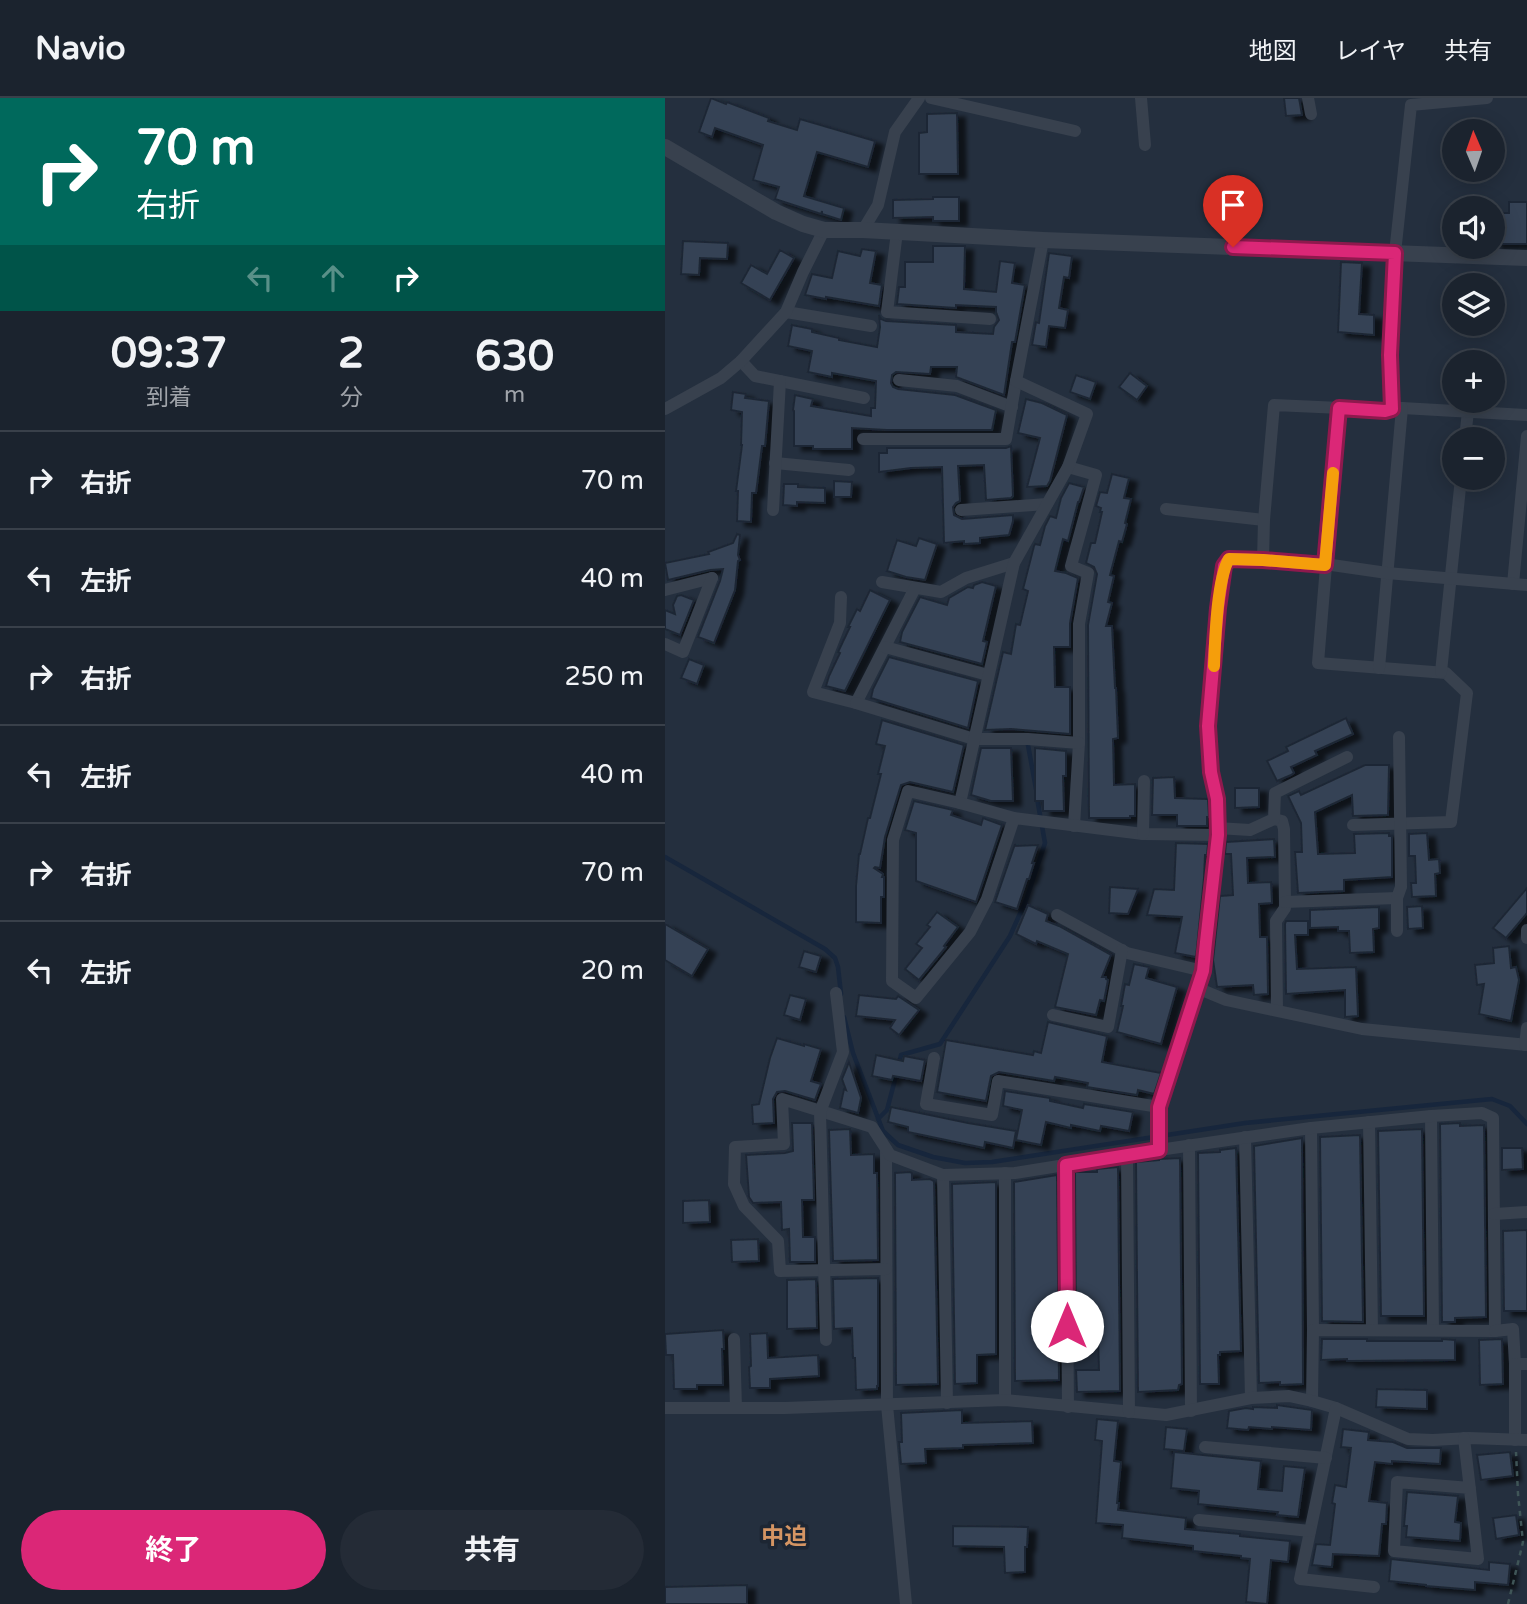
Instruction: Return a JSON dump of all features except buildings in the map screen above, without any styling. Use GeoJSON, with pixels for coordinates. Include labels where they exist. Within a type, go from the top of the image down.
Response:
{"type":"FeatureCollection","features":[{"type":"Feature","properties":{"kind":"street"},"geometry":{"type":"LineString","coordinates":[[863,230],[878,205],[895,132],[919,98]]}},
{"type":"Feature","properties":{"kind":"street"},"geometry":{"type":"LineString","coordinates":[[931,98],[1075,131]]}},
{"type":"Feature","properties":{"kind":"street"},"geometry":{"type":"LineString","coordinates":[[1141,98],[1145,145]]}},
{"type":"Feature","properties":{"kind":"street"},"geometry":{"type":"LineString","coordinates":[[1308,98],[1311,114]]}},
{"type":"Feature","properties":{"kind":"street"},"geometry":{"type":"LineString","coordinates":[[1379,667],[1397,408],[1390,355],[1407,102],[1487,98]]}},
{"type":"Feature","properties":{"kind":"street"},"geometry":{"type":"LineString","coordinates":[[665,147],[776,212],[824,230],[1527,258]]}},
{"type":"Feature","properties":{"kind":"street"},"geometry":{"type":"LineString","coordinates":[[665,409],[721,378],[786,312],[824,230]]}},
{"type":"Feature","properties":{"kind":"street"},"geometry":{"type":"LineString","coordinates":[[897,232],[887,312],[990,319]]}},
{"type":"Feature","properties":{"kind":"street"},"geometry":{"type":"LineString","coordinates":[[863,439],[1006,439],[1043,240]]}},
{"type":"Feature","properties":{"kind":"street"},"geometry":{"type":"LineString","coordinates":[[786,312],[870,326]]}},
{"type":"Feature","properties":{"kind":"street"},"geometry":{"type":"LineString","coordinates":[[741,360],[755,376],[864,398]]}},
{"type":"Feature","properties":{"kind":"street"},"geometry":{"type":"LineString","coordinates":[[899,380],[957,386],[1012,407]]}},
{"type":"Feature","properties":{"kind":"street"},"geometry":{"type":"LineString","coordinates":[[773,510],[780,381]]}},
{"type":"Feature","properties":{"kind":"street"},"geometry":{"type":"LineString","coordinates":[[960,803],[1014,563],[1068,467],[1087,414],[1016,381]]}},
{"type":"Feature","properties":{"kind":"street"},"geometry":{"type":"LineString","coordinates":[[1263,560],[1274,405],[1385,411],[1397,408],[1442,410]]}},
{"type":"Feature","properties":{"kind":"street"},"geometry":{"type":"LineString","coordinates":[[1339,408],[1318,663],[1441,672],[1467,693],[1451,822],[1353,825]]}},
{"type":"Feature","properties":{"kind":"street"},"geometry":{"type":"LineString","coordinates":[[1498,413],[1527,415]]}},
{"type":"Feature","properties":{"kind":"street"},"geometry":{"type":"LineString","coordinates":[[1513,584],[1527,436]]}},
{"type":"Feature","properties":{"kind":"street"},"geometry":{"type":"LineString","coordinates":[[775,463],[849,470]]}},
{"type":"Feature","properties":{"kind":"street"},"geometry":{"type":"LineString","coordinates":[[1068,467],[1096,475],[1071,566],[1088,572],[1079,624],[1079,743],[1074,826]]}},
{"type":"Feature","properties":{"kind":"street"},"geometry":{"type":"LineString","coordinates":[[1441,672],[1460,490]]}},
{"type":"Feature","properties":{"kind":"street"},"geometry":{"type":"LineString","coordinates":[[961,510],[1047,504]]}},
{"type":"Feature","properties":{"kind":"street"},"geometry":{"type":"LineString","coordinates":[[1166,509],[1264,520]]}},
{"type":"Feature","properties":{"kind":"street"},"geometry":{"type":"LineString","coordinates":[[1159,1141],[1159,1107],[1203,971],[1217,832],[1217,799],[1211,772],[1208,726],[1224,566],[1229,559],[1263,560],[1527,585]]}},
{"type":"Feature","properties":{"kind":"street"},"geometry":{"type":"LineString","coordinates":[[882,582],[941,592],[966,578],[1014,563]]}},
{"type":"Feature","properties":{"kind":"street"},"geometry":{"type":"LineString","coordinates":[[665,590],[712,578],[683,652],[665,644]]}},
{"type":"Feature","properties":{"kind":"street"},"geometry":{"type":"LineString","coordinates":[[856,704],[915,588]]}},
{"type":"Feature","properties":{"kind":"street"},"geometry":{"type":"LineString","coordinates":[[841,597],[840,623],[813,692],[974,738],[1079,743]]}},
{"type":"Feature","properties":{"kind":"street"},"geometry":{"type":"LineString","coordinates":[[885,647],[988,675]]}},
{"type":"Feature","properties":{"kind":"street"},"geometry":{"type":"LineString","coordinates":[[1397,931],[1397,898],[1401,887],[1399,737]]}},
{"type":"Feature","properties":{"kind":"street"},"geometry":{"type":"LineString","coordinates":[[1274,820],[1275,793],[1347,757]]}},
{"type":"Feature","properties":{"kind":"street"},"geometry":{"type":"LineString","coordinates":[[1143,834],[1144,781]]}},
{"type":"Feature","properties":{"kind":"street"},"geometry":{"type":"LineString","coordinates":[[1014,818],[987,899],[970,932],[916,998],[892,981],[893,840],[908,791],[1014,818],[1143,834],[1250,830],[1274,820],[1282,821],[1285,908],[1276,922],[1277,1010]]}},
{"type":"Feature","properties":{"kind":"street"},"geometry":{"type":"LineString","coordinates":[[1285,902],[1397,898]]}},
{"type":"Feature","properties":{"kind":"street"},"geometry":{"type":"LineString","coordinates":[[1057,915],[1127,953],[1203,971]]}},
{"type":"Feature","properties":{"kind":"street"},"geometry":{"type":"LineString","coordinates":[[1527,930],[1527,938]]}},
{"type":"Feature","properties":{"kind":"street"},"geometry":{"type":"LineString","coordinates":[[1053,1015],[1108,1027],[1122,950]]}},
{"type":"Feature","properties":{"kind":"street"},"geometry":{"type":"LineString","coordinates":[[1197,988],[1226,1000],[1362,1029],[1526,1045],[1527,1028]]}},
{"type":"Feature","properties":{"kind":"street"},"geometry":{"type":"LineString","coordinates":[[826,1340],[820,1112],[843,1052],[836,993]]}},
{"type":"Feature","properties":{"kind":"street"},"geometry":{"type":"LineString","coordinates":[[934,1058],[926,1104],[992,1115],[998,1081],[1159,1107]]}},
{"type":"Feature","properties":{"kind":"street"},"geometry":{"type":"LineString","coordinates":[[886,1269],[780,1271],[778,1241],[744,1206],[734,1184],[735,1147],[784,1144],[782,1099],[871,1128],[890,1155],[943,1175],[1005,1173],[1066,1165],[1127,1155],[1159,1141],[1189,1146],[1311,1128],[1482,1113],[1493,1118],[1495,1331]]}},
{"type":"Feature","properties":{"kind":"street"},"geometry":{"type":"LineString","coordinates":[[1431,1116],[1433,1330]]}},
{"type":"Feature","properties":{"kind":"street"},"geometry":{"type":"LineString","coordinates":[[1369,1122],[1372,1330]]}},
{"type":"Feature","properties":{"kind":"street"},"geometry":{"type":"LineString","coordinates":[[1311,1128],[1312,1401]]}},
{"type":"Feature","properties":{"kind":"street"},"geometry":{"type":"LineString","coordinates":[[1245,1137],[1251,1398]]}},
{"type":"Feature","properties":{"kind":"street"},"geometry":{"type":"LineString","coordinates":[[1189,1146],[1191,1410]]}},
{"type":"Feature","properties":{"kind":"street"},"geometry":{"type":"LineString","coordinates":[[886,1149],[887,1405],[905,1604]]}},
{"type":"Feature","properties":{"kind":"street"},"geometry":{"type":"LineString","coordinates":[[1127,1155],[1129,1412]]}},
{"type":"Feature","properties":{"kind":"street"},"geometry":{"type":"LineString","coordinates":[[1066,1165],[1067,1406]]}},
{"type":"Feature","properties":{"kind":"street"},"geometry":{"type":"LineString","coordinates":[[1005,1173],[1006,1400]]}},
{"type":"Feature","properties":{"kind":"street"},"geometry":{"type":"LineString","coordinates":[[943,1175],[947,1403]]}},
{"type":"Feature","properties":{"kind":"street"},"geometry":{"type":"LineString","coordinates":[[1494,1214],[1527,1212]]}},
{"type":"Feature","properties":{"kind":"street"},"geometry":{"type":"LineString","coordinates":[[665,1408],[887,1405],[1006,1400],[1166,1415],[1251,1398],[1289,1396],[1336,1408],[1408,1439],[1521,1440],[1521,1364],[1513,1329],[1313,1330]]}},
{"type":"Feature","properties":{"kind":"street"},"geometry":{"type":"LineString","coordinates":[[734,1339],[736,1408]]}},
{"type":"Feature","properties":{"kind":"street"},"geometry":{"type":"LineString","coordinates":[[1336,1408],[1300,1579],[1374,1587]]}},
{"type":"Feature","properties":{"kind":"street"},"geometry":{"type":"LineString","coordinates":[[1464,1438],[1470,1488],[1478,1559],[1394,1551],[1397,1482],[1470,1488]]}},
{"type":"Feature","properties":{"kind":"street"},"geometry":{"type":"LineString","coordinates":[[1205,1447],[1326,1458]]}},
{"type":"Feature","properties":{"kind":"street"},"geometry":{"type":"LineString","coordinates":[[1199,1520],[1310,1531]]}},
{"type":"Feature","properties":{"kind":"path"},"geometry":{"type":"LineString","coordinates":[[1508,1604],[1523,1542],[1518,1494],[1521,1440]]}},
{"type":"Feature","properties":{"kind":"waterway"},"geometry":{"type":"LineString","coordinates":[[1028,745],[1036,789]]}},
{"type":"Feature","properties":{"kind":"waterway"},"geometry":{"type":"LineString","coordinates":[[899,1064],[901,1055],[940,1044],[1010,936],[1026,900],[1045,843],[1037,798]]}},
{"type":"Feature","properties":{"kind":"waterway"},"geometry":{"type":"LineString","coordinates":[[665,857],[825,949],[835,958],[841,994]]}},
{"type":"Feature","properties":{"kind":"waterway"},"geometry":{"type":"LineString","coordinates":[[844,1017],[853,1053],[883,1131],[898,1145],[933,1157],[965,1163],[992,1162],[1245,1123],[1492,1099],[1510,1106],[1527,1124]]}},
{"type":"Feature","properties":{"kind":"waterway"},"geometry":{"type":"LineString","coordinates":[[878,1119],[887,1110],[897,1072]]}},
{"type":"Feature","properties":{"kind":"slow traffic"},"geometry":{"type":"LineString","coordinates":[[1214,666],[1224,566],[1229,559],[1325,565],[1333,473]]}},
{"type":"Feature","properties":{"kind":"district","name":"中迫"},"geometry":{"type":"Point","coordinates":[784,1537]}},
{"type":"Feature","properties":{"kind":"route"},"geometry":{"type":"LineString","coordinates":[[1067,1326],[1066,1165],[1159,1150],[1159,1107],[1203,971],[1218,835],[1217,799],[1211,772],[1208,726],[1224,566],[1229,559],[1325,565],[1339,408],[1385,411],[1392,409],[1390,355],[1395,253],[1233,247]]}}]}
